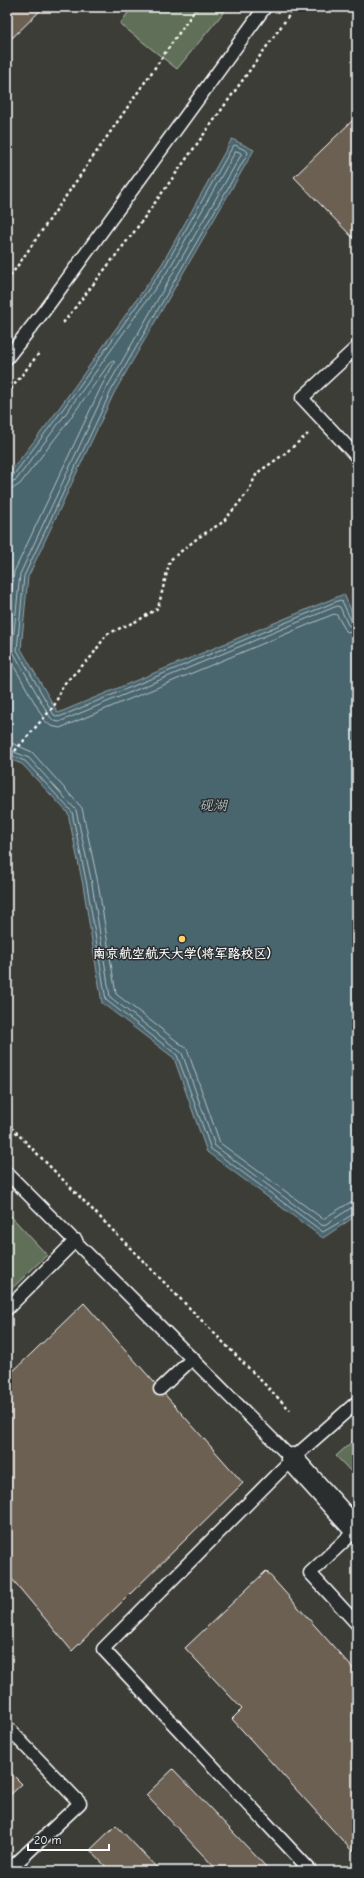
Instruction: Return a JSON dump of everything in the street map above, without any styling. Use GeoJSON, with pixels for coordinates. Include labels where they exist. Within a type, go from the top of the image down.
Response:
{"type":"FeatureCollection","features":[{"type":"Feature","properties":{"kind":"street"},"geometry":{"type":"LineString","coordinates":[[292,1458],[356,1530]]}},
{"type":"Feature","properties":{"kind":"lane"},"geometry":{"type":"LineString","coordinates":[[7,358],[53,298],[265,7]]}},
{"type":"Feature","properties":{"kind":"lane"},"geometry":{"type":"LineString","coordinates":[[357,347],[302,398],[357,457]]}},
{"type":"Feature","properties":{"kind":"lane"},"geometry":{"type":"LineString","coordinates":[[7,1173],[76,1240],[292,1458]]}},
{"type":"Feature","properties":{"kind":"lane"},"geometry":{"type":"LineString","coordinates":[[7,1309],[76,1240]]}},
{"type":"Feature","properties":{"kind":"lane"},"geometry":{"type":"LineString","coordinates":[[160,1389],[193,1358]]}},
{"type":"Feature","properties":{"kind":"lane"},"geometry":{"type":"LineString","coordinates":[[311,1871],[104,1649],[292,1458],[357,1402]]}},
{"type":"Feature","properties":{"kind":"lane"},"geometry":{"type":"LineString","coordinates":[[356,1530],[310,1573],[357,1624]]}},
{"type":"Feature","properties":{"kind":"lane"},"geometry":{"type":"LineString","coordinates":[[7,1727],[80,1803],[8,1871]]}},
{"type":"Feature","properties":{"kind":"path"},"geometry":{"type":"LineString","coordinates":[[7,280],[197,7]]}},
{"type":"Feature","properties":{"kind":"path"},"geometry":{"type":"LineString","coordinates":[[61,326],[134,232],[295,7]]}},
{"type":"Feature","properties":{"kind":"path"},"geometry":{"type":"LineString","coordinates":[[7,394],[41,351]]}},
{"type":"Feature","properties":{"kind":"path"},"geometry":{"type":"LineString","coordinates":[[7,760],[54,706],[64,684],[91,657],[107,634],[139,620],[158,608],[170,560],[199,537],[223,522],[248,492],[257,473],[283,455],[323,420]]}},
{"type":"Feature","properties":{"kind":"path"},"geometry":{"type":"LineString","coordinates":[[7,1123],[290,1410]]}},
{"type":"Feature","properties":{"kind":"shaded area","name":"南京航空航天大学(将军路校区)"},"geometry":{"type":"Polygon","coordinates":[[[7,7],[357,7],[357,1871],[7,1871],[7,7]]]}},
{"type":"Feature","properties":{"kind":"green space"},"geometry":{"type":"Polygon","coordinates":[[[132,7],[228,7],[177,69],[120,24],[132,7]]]}},
{"type":"Feature","properties":{"kind":"green space"},"geometry":{"type":"Polygon","coordinates":[[[7,1212],[47,1255],[7,1293],[7,1212]]]}},
{"type":"Feature","properties":{"kind":"green space"},"geometry":{"type":"Polygon","coordinates":[[[357,1437],[357,1478],[336,1456],[357,1437]]]}},
{"type":"Feature","properties":{"kind":"water","name":"砚湖"},"geometry":{"type":"Polygon","coordinates":[[[232,139],[254,150],[114,393],[28,577],[21,649],[58,713],[344,594],[357,624],[357,1215],[323,1238],[207,1152],[174,1058],[102,1003],[83,885],[68,813],[22,764],[7,758],[7,476],[52,418],[162,264],[232,139]]]}},
{"type":"Feature","properties":{"kind":"building"},"geometry":{"type":"Polygon","coordinates":[[[7,7],[44,7],[7,43],[7,7]]]}},
{"type":"Feature","properties":{"kind":"building"},"geometry":{"type":"Polygon","coordinates":[[[357,116],[357,242],[294,177],[357,116]]]}},
{"type":"Feature","properties":{"kind":"building"},"geometry":{"type":"Polygon","coordinates":[[[84,1303],[243,1483],[72,1651],[7,1573],[7,1377],[84,1303]]]}},
{"type":"Feature","properties":{"kind":"building"},"geometry":{"type":"Polygon","coordinates":[[[266,1571],[357,1673],[357,1847],[352,1851],[232,1719],[242,1709],[185,1648],[266,1571]]]}},
{"type":"Feature","properties":{"kind":"building"},"geometry":{"type":"Polygon","coordinates":[[[7,1769],[22,1784],[7,1798],[7,1769]]]}},
{"type":"Feature","properties":{"kind":"building"},"geometry":{"type":"Polygon","coordinates":[[[173,1769],[270,1871],[218,1871],[146,1795],[173,1769]]]}},
{"type":"Feature","properties":{"kind":"building"},"geometry":{"type":"Polygon","coordinates":[[[116,1825],[160,1871],[110,1871],[90,1850],[116,1825]]]}},
{"type":"Feature","properties":{"kind":"place","name":"南京航空航天大学(将军路校区)"},"geometry":{"type":"Point","coordinates":[182,939]}}]}
